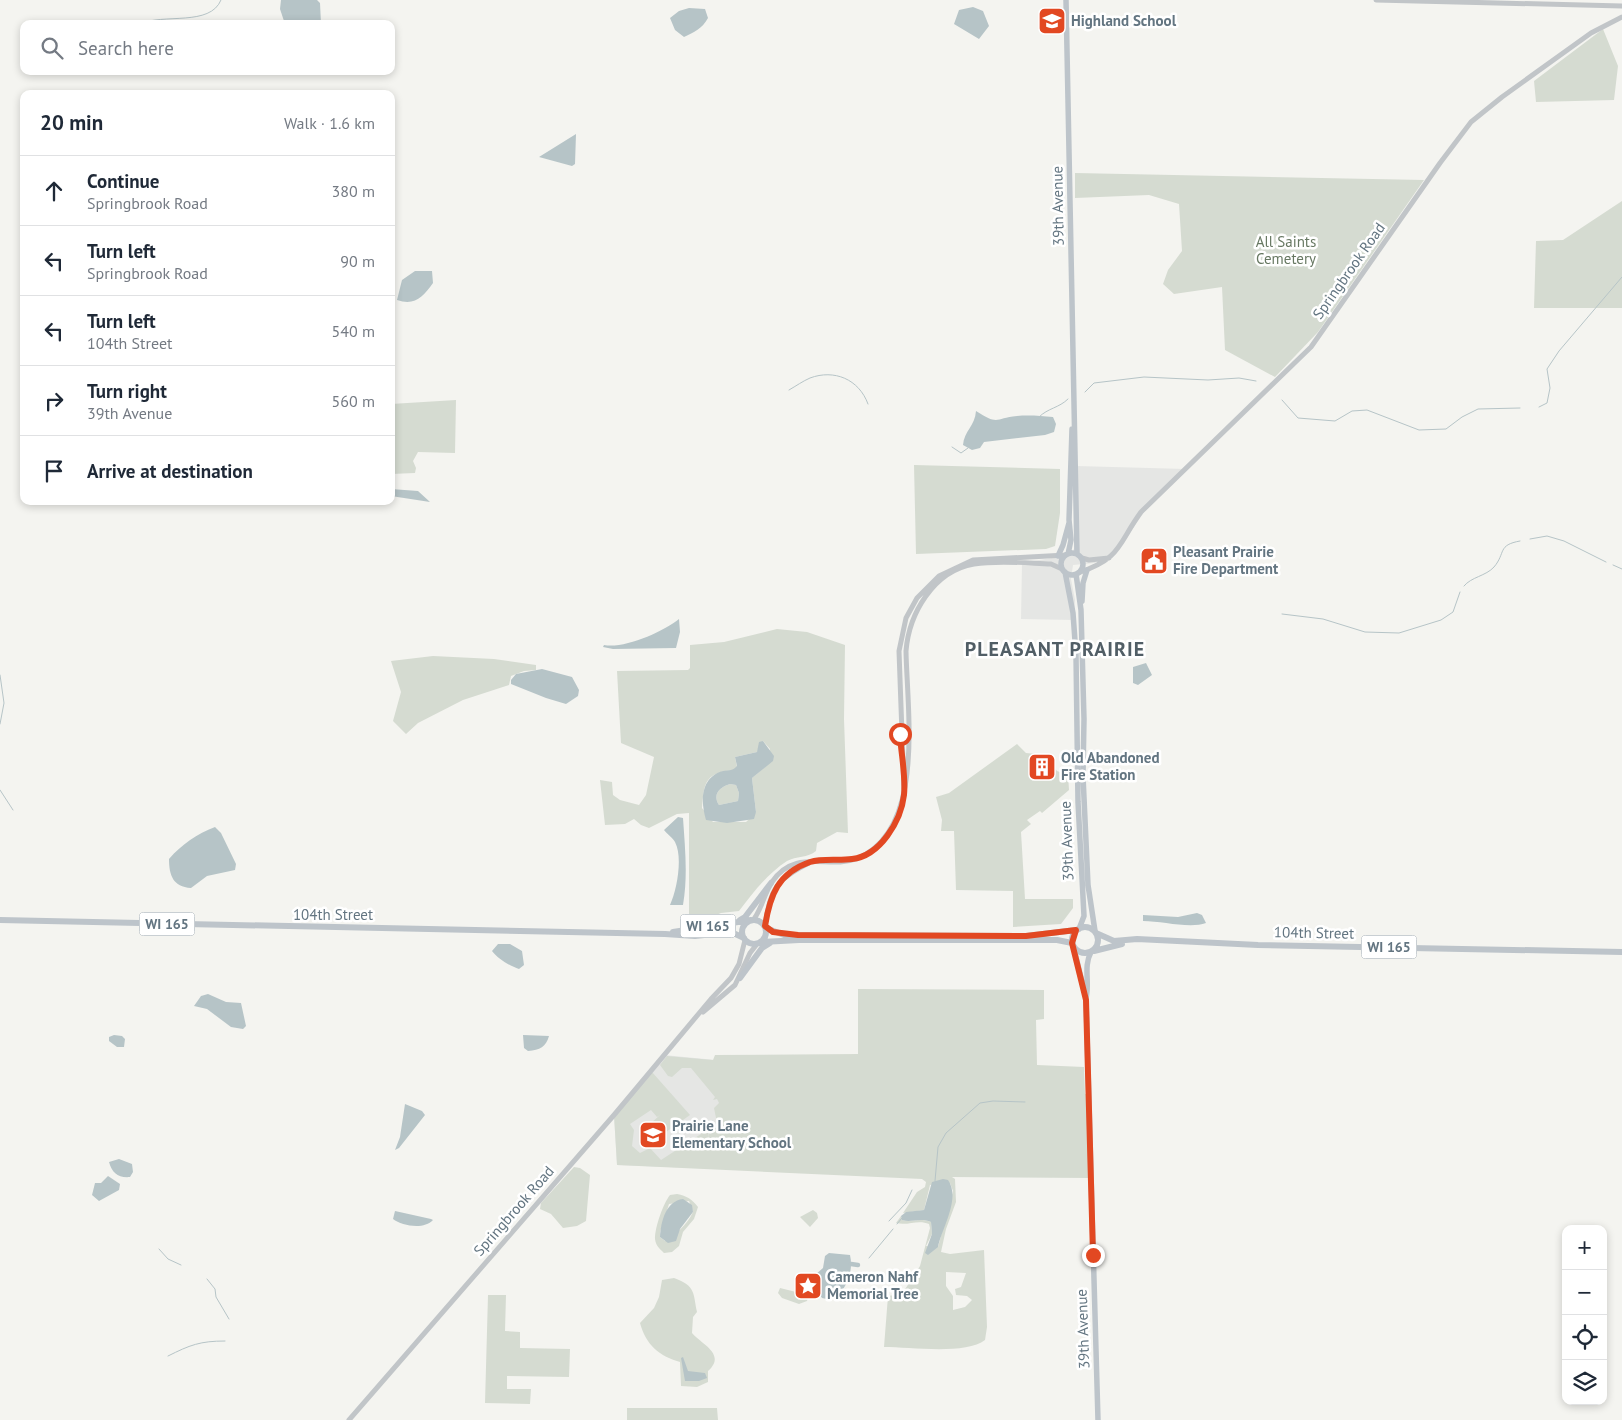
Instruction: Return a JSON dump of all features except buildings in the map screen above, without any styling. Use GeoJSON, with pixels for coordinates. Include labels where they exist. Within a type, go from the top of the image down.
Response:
{"type":"FeatureCollection","features":[{"type":"Feature","properties":{"kind":"main road","name":"39th Avenue"},"geometry":{"type":"LineString","coordinates":[[1066,0],[1080,556]]}},
{"type":"Feature","properties":{"kind":"main road","name":"39th Avenue"},"geometry":{"type":"LineString","coordinates":[[1067,554],[1072,540],[1069,520],[1070,446],[1075,412]]}},
{"type":"Feature","properties":{"kind":"main road"},"geometry":{"type":"LineString","coordinates":[[1058,556],[1063,545],[1069,520]]}},
{"type":"Feature","properties":{"kind":"main road"},"geometry":{"type":"LineString","coordinates":[[1067,554],[1080,556],[1083,568],[1077,574],[1064,570],[1062,561],[1067,554]]}},
{"type":"Feature","properties":{"kind":"main road","name":"39th Avenue"},"geometry":{"type":"LineString","coordinates":[[1064,570],[1073,613],[1076,655],[1084,876],[1095,932]]}},
{"type":"Feature","properties":{"kind":"main road"},"geometry":{"type":"LineString","coordinates":[[1081,610],[1083,583],[1087,570]]}},
{"type":"Feature","properties":{"kind":"main road","name":"39th Avenue"},"geometry":{"type":"LineString","coordinates":[[1077,574],[1081,610],[1084,876],[1084,916],[1078,930]]}},
{"type":"Feature","properties":{"kind":"main road"},"geometry":{"type":"LineString","coordinates":[[738,921],[745,917],[771,883]]}},
{"type":"Feature","properties":{"kind":"main road","name":"104th Street"},"geometry":{"type":"LineString","coordinates":[[0,920],[695,936],[731,932],[744,939]]}},
{"type":"Feature","properties":{"kind":"main road"},"geometry":{"type":"LineString","coordinates":[[744,939],[742,929],[752,920]]}},
{"type":"Feature","properties":{"kind":"main road","name":"WI 165"},"geometry":{"type":"LineString","coordinates":[[752,920],[760,921],[766,927],[784,935],[1026,936],[1078,930],[1087,927],[1095,932]]}},
{"type":"Feature","properties":{"kind":"main road","name":"104th Street"},"geometry":{"type":"LineString","coordinates":[[665,934],[752,920]]}},
{"type":"Feature","properties":{"kind":"main road"},"geometry":{"type":"LineString","coordinates":[[759,943],[766,936],[766,927]]}},
{"type":"Feature","properties":{"kind":"main road"},"geometry":{"type":"LineString","coordinates":[[1073,944],[1078,930]]}},
{"type":"Feature","properties":{"kind":"main road"},"geometry":{"type":"LineString","coordinates":[[1092,951],[1098,940],[1095,932]]}},
{"type":"Feature","properties":{"kind":"main road","name":"104th Street"},"geometry":{"type":"LineString","coordinates":[[1095,932],[1114,941],[1137,939],[1155,941],[1622,952]]}},
{"type":"Feature","properties":{"kind":"main road","name":"WI 165"},"geometry":{"type":"LineString","coordinates":[[744,939],[750,943],[1057,940],[1073,944],[1079,952],[1092,951]]}},
{"type":"Feature","properties":{"kind":"main road","name":"104th Street"},"geometry":{"type":"LineString","coordinates":[[1092,951],[1119,944],[1155,941]]}},
{"type":"Feature","properties":{"kind":"main road"},"geometry":{"type":"LineString","coordinates":[[740,978],[762,948],[772,942]]}},
{"type":"Feature","properties":{"kind":"main road","name":"39th Avenue"},"geometry":{"type":"LineString","coordinates":[[1073,944],[1086,998],[1098,1420]]}},
{"type":"Feature","properties":{"kind":"main road","name":"39th Avenue"},"geometry":{"type":"LineString","coordinates":[[1086,998],[1089,988],[1086,965],[1092,951]]}},
{"type":"Feature","properties":{"kind":"street"},"geometry":{"type":"LineString","coordinates":[[1376,0],[1622,6]]}},
{"type":"Feature","properties":{"kind":"street","name":"Springbrook Road"},"geometry":{"type":"LineString","coordinates":[[1077,574],[1107,561],[1123,543],[1142,512],[1311,347],[1440,163],[1471,122],[1502,97],[1592,33],[1622,17]]}},
{"type":"Feature","properties":{"kind":"street"},"geometry":{"type":"LineString","coordinates":[[904,795],[899,651],[903,625],[913,603],[939,576],[973,560],[1067,554]]}},
{"type":"Feature","properties":{"kind":"street"},"geometry":{"type":"LineString","coordinates":[[1080,556],[1089,560],[1109,558]]}},
{"type":"Feature","properties":{"kind":"street"},"geometry":{"type":"LineString","coordinates":[[752,920],[760,912],[771,883],[792,866],[800,862],[854,859],[876,849],[889,833],[900,812],[908,767],[907,640],[911,623],[923,600],[938,584],[955,571],[975,564],[1051,564],[1064,570]]}},
{"type":"Feature","properties":{"kind":"street"},"geometry":{"type":"LineString","coordinates":[[766,927],[773,890],[784,878],[811,861]]}},
{"type":"Feature","properties":{"kind":"street","name":"Springbrook Road"},"geometry":{"type":"LineString","coordinates":[[349,1420],[736,971],[744,950],[744,939]]}},
{"type":"Feature","properties":{"kind":"street","name":"Springbrook Road"},"geometry":{"type":"LineString","coordinates":[[696,1017],[727,993],[740,978],[750,953],[759,943]]}},
{"type":"Feature","properties":{"kind":"shaded area"},"geometry":{"type":"Polygon","coordinates":[[[281,0],[317,0],[320,3],[321,20],[284,20],[280,9],[281,0]]]}},
{"type":"Feature","properties":{"kind":"shaded area"},"geometry":{"type":"Polygon","coordinates":[[[973,7],[983,11],[989,26],[979,39],[954,24],[959,10],[973,7]]]}},
{"type":"Feature","properties":{"kind":"shaded area"},"geometry":{"type":"Polygon","coordinates":[[[689,8],[705,9],[708,18],[700,28],[684,37],[675,30],[670,18],[679,11],[689,8]]]}},
{"type":"Feature","properties":{"kind":"shaded area"},"geometry":{"type":"Polygon","coordinates":[[[576,134],[575,164],[572,166],[539,157],[576,134]]]}},
{"type":"Feature","properties":{"kind":"shaded area"},"geometry":{"type":"Polygon","coordinates":[[[415,271],[432,271],[433,283],[422,296],[414,301],[403,302],[397,300],[402,280],[415,271]]]}},
{"type":"Feature","properties":{"kind":"shaded area"},"geometry":{"type":"Polygon","coordinates":[[[976,411],[993,420],[1022,416],[1053,417],[1056,424],[1054,432],[1045,435],[984,442],[980,448],[972,450],[963,445],[965,436],[974,421],[976,411]]]}},
{"type":"Feature","properties":{"kind":"shaded area"},"geometry":{"type":"Polygon","coordinates":[[[1076,466],[1186,469],[1151,502],[1118,550],[1095,563],[1073,565],[1071,579],[1075,600],[1074,620],[1021,619],[1022,563],[1069,555],[1074,549],[1077,529],[1076,466]]]}},
{"type":"Feature","properties":{"kind":"shaded area"},"geometry":{"type":"Polygon","coordinates":[[[395,489],[418,491],[430,502],[395,497],[395,489]]]}},
{"type":"Feature","properties":{"kind":"shaded area"},"geometry":{"type":"Polygon","coordinates":[[[679,619],[680,632],[676,648],[613,649],[603,647],[604,645],[612,646],[643,638],[679,619]]]}},
{"type":"Feature","properties":{"kind":"shaded area"},"geometry":{"type":"Polygon","coordinates":[[[1146,663],[1152,675],[1138,685],[1133,683],[1133,667],[1146,663]]]}},
{"type":"Feature","properties":{"kind":"shaded area"},"geometry":{"type":"Polygon","coordinates":[[[542,669],[572,677],[579,690],[578,696],[566,704],[511,684],[511,680],[516,674],[542,669]]]}},
{"type":"Feature","properties":{"kind":"shaded area"},"geometry":{"type":"Polygon","coordinates":[[[763,741],[774,756],[773,761],[752,778],[756,812],[754,819],[727,823],[706,820],[703,797],[706,784],[710,778],[723,771],[735,768],[737,766],[735,757],[757,752],[759,742],[763,741]],[[726,785],[720,789],[716,798],[719,805],[738,801],[739,793],[736,785],[726,785]]]}},
{"type":"Feature","properties":{"kind":"shaded area"},"geometry":{"type":"Polygon","coordinates":[[[678,817],[683,818],[686,862],[685,894],[683,905],[670,905],[677,882],[679,856],[675,842],[664,830],[678,817]]]}},
{"type":"Feature","properties":{"kind":"shaded area"},"geometry":{"type":"Polygon","coordinates":[[[215,827],[221,833],[236,864],[235,870],[207,876],[191,888],[176,883],[171,875],[169,859],[190,840],[215,827]]]}},
{"type":"Feature","properties":{"kind":"shaded area"},"geometry":{"type":"Polygon","coordinates":[[[1197,913],[1202,915],[1206,923],[1184,925],[1143,921],[1143,915],[1178,917],[1197,913]]]}},
{"type":"Feature","properties":{"kind":"shaded area"},"geometry":{"type":"Polygon","coordinates":[[[498,944],[510,944],[522,951],[524,965],[519,969],[497,957],[492,951],[498,944]]]}},
{"type":"Feature","properties":{"kind":"shaded area"},"geometry":{"type":"Polygon","coordinates":[[[208,994],[226,1002],[241,1003],[246,1026],[243,1029],[231,1027],[207,1009],[194,1006],[201,996],[208,994]]]}},
{"type":"Feature","properties":{"kind":"shaded area"},"geometry":{"type":"Polygon","coordinates":[[[114,1035],[122,1036],[125,1039],[124,1047],[117,1047],[109,1041],[109,1037],[114,1035]]]}},
{"type":"Feature","properties":{"kind":"shaded area"},"geometry":{"type":"Polygon","coordinates":[[[523,1035],[549,1036],[542,1047],[528,1051],[524,1048],[523,1035]]]}},
{"type":"Feature","properties":{"kind":"shaded area"},"geometry":{"type":"Polygon","coordinates":[[[664,1055],[746,1063],[751,1149],[748,1170],[617,1165],[614,1115],[664,1055]]]}},
{"type":"Feature","properties":{"kind":"shaded area"},"geometry":{"type":"Polygon","coordinates":[[[405,1104],[422,1111],[425,1115],[399,1148],[395,1150],[400,1137],[405,1104]]]}},
{"type":"Feature","properties":{"kind":"shaded area"},"geometry":{"type":"Polygon","coordinates":[[[119,1159],[132,1164],[133,1172],[130,1177],[119,1176],[112,1169],[109,1162],[119,1159]]]}},
{"type":"Feature","properties":{"kind":"shaded area"},"geometry":{"type":"Polygon","coordinates":[[[108,1176],[120,1184],[119,1190],[99,1201],[92,1195],[95,1183],[101,1183],[108,1176]]]}},
{"type":"Feature","properties":{"kind":"shaded area"},"geometry":{"type":"Polygon","coordinates":[[[943,1179],[948,1180],[951,1187],[952,1204],[938,1247],[928,1255],[925,1253],[932,1234],[931,1222],[923,1220],[906,1221],[902,1220],[901,1216],[906,1212],[924,1210],[932,1182],[943,1179]]]}},
{"type":"Feature","properties":{"kind":"shaded area"},"geometry":{"type":"Polygon","coordinates":[[[683,1199],[692,1205],[693,1212],[680,1229],[676,1241],[668,1243],[660,1237],[663,1218],[672,1204],[683,1199]]]}},
{"type":"Feature","properties":{"kind":"shaded area"},"geometry":{"type":"Polygon","coordinates":[[[395,1211],[433,1220],[419,1226],[407,1225],[393,1219],[395,1211]]]}},
{"type":"Feature","properties":{"kind":"shaded area"},"geometry":{"type":"Polygon","coordinates":[[[829,1253],[850,1255],[851,1261],[850,1275],[845,1287],[831,1300],[822,1298],[812,1284],[815,1275],[823,1268],[825,1256],[829,1253]]]}},
{"type":"Feature","properties":{"kind":"shaded area"},"geometry":{"type":"Polygon","coordinates":[[[683,1357],[688,1371],[705,1373],[707,1378],[699,1381],[685,1381],[681,1358],[683,1357]]]}},
{"type":"Feature","properties":{"kind":"green space"},"geometry":{"type":"Polygon","coordinates":[[[1603,29],[1618,66],[1614,100],[1536,102],[1534,81],[1603,29]]]}},
{"type":"Feature","properties":{"kind":"green space","name":"All Saints Cemetery"},"geometry":{"type":"Polygon","coordinates":[[[1075,173],[1424,180],[1318,332],[1275,377],[1225,350],[1222,287],[1174,294],[1163,284],[1168,270],[1182,251],[1179,204],[1149,195],[1075,198],[1075,173]]]}},
{"type":"Feature","properties":{"kind":"green space"},"geometry":{"type":"Polygon","coordinates":[[[1622,201],[1622,308],[1534,308],[1536,241],[1563,240],[1622,201]]]}},
{"type":"Feature","properties":{"kind":"green space"},"geometry":{"type":"Polygon","coordinates":[[[456,400],[455,453],[418,452],[413,461],[416,468],[415,473],[395,474],[395,404],[456,400]]]}},
{"type":"Feature","properties":{"kind":"green space"},"geometry":{"type":"Polygon","coordinates":[[[914,465],[1060,469],[1060,513],[1055,546],[1046,549],[916,554],[914,465]]]}},
{"type":"Feature","properties":{"kind":"green space"},"geometry":{"type":"Polygon","coordinates":[[[777,629],[807,632],[845,645],[844,719],[848,833],[837,832],[817,843],[816,851],[813,853],[791,859],[780,866],[761,884],[739,911],[721,913],[689,926],[689,813],[677,814],[649,828],[641,825],[634,819],[625,824],[605,825],[600,780],[612,782],[613,795],[620,800],[639,805],[646,795],[654,757],[621,743],[617,671],[688,670],[690,668],[690,645],[724,642],[777,629]],[[763,741],[757,752],[735,757],[737,767],[735,769],[718,773],[709,779],[704,789],[702,808],[713,822],[746,822],[756,812],[752,778],[765,767],[770,749],[763,741]]]}},
{"type":"Feature","properties":{"kind":"green space"},"geometry":{"type":"Polygon","coordinates":[[[433,656],[494,659],[536,665],[536,670],[524,671],[511,676],[509,685],[463,700],[418,723],[406,734],[393,721],[401,692],[391,661],[433,656]]]}},
{"type":"Feature","properties":{"kind":"green space"},"geometry":{"type":"Polygon","coordinates":[[[1017,744],[1026,753],[1045,755],[1057,771],[1068,775],[1069,790],[1042,813],[1040,811],[1027,820],[1031,824],[1021,832],[1025,899],[1073,899],[1073,908],[1061,924],[1013,927],[1013,891],[956,890],[954,831],[941,831],[942,820],[936,797],[949,793],[1017,744]]]}},
{"type":"Feature","properties":{"kind":"green space"},"geometry":{"type":"Polygon","coordinates":[[[730,784],[736,785],[739,793],[738,801],[719,805],[716,798],[718,792],[730,784]]]}},
{"type":"Feature","properties":{"kind":"green space"},"geometry":{"type":"Polygon","coordinates":[[[858,989],[1044,990],[1044,1019],[1036,1020],[1037,1065],[1084,1067],[1085,1094],[1088,1094],[1090,1178],[952,1177],[955,1179],[956,1202],[946,1229],[941,1252],[950,1254],[984,1250],[987,1327],[985,1340],[976,1345],[952,1349],[884,1347],[888,1296],[902,1294],[920,1266],[930,1228],[929,1224],[925,1223],[896,1223],[901,1216],[902,1220],[906,1221],[923,1220],[931,1222],[932,1234],[926,1246],[938,1247],[953,1191],[950,1183],[930,1185],[924,1210],[903,1213],[917,1192],[925,1187],[926,1182],[922,1179],[617,1165],[614,1115],[652,1072],[690,1115],[659,1137],[650,1124],[660,1115],[657,1117],[651,1110],[630,1124],[634,1130],[632,1146],[640,1153],[650,1148],[661,1160],[701,1134],[702,1129],[707,1129],[709,1139],[708,1129],[713,1128],[717,1123],[714,1108],[719,1103],[717,1099],[713,1100],[715,1097],[691,1068],[682,1068],[672,1077],[668,1076],[660,1065],[667,1056],[713,1060],[715,1055],[858,1054],[858,989]],[[946,1272],[946,1286],[953,1296],[953,1310],[965,1307],[972,1300],[967,1296],[956,1295],[955,1289],[961,1287],[966,1273],[946,1272]]]}},
{"type":"Feature","properties":{"kind":"green space"},"geometry":{"type":"Polygon","coordinates":[[[574,1167],[580,1168],[590,1175],[586,1221],[577,1226],[563,1228],[551,1214],[540,1209],[541,1203],[574,1167]]]}},
{"type":"Feature","properties":{"kind":"green space"},"geometry":{"type":"Polygon","coordinates":[[[677,1194],[686,1197],[698,1207],[694,1219],[683,1232],[679,1246],[672,1252],[664,1253],[656,1243],[655,1234],[662,1210],[670,1195],[677,1194]],[[689,1201],[669,1204],[660,1237],[665,1241],[673,1235],[691,1217],[693,1212],[689,1201]]]}},
{"type":"Feature","properties":{"kind":"green space"},"geometry":{"type":"Polygon","coordinates":[[[813,1210],[817,1213],[818,1218],[810,1227],[800,1217],[813,1210]]]}},
{"type":"Feature","properties":{"kind":"green space"},"geometry":{"type":"Polygon","coordinates":[[[674,1278],[690,1287],[694,1295],[697,1312],[693,1317],[692,1333],[714,1354],[713,1365],[708,1371],[708,1382],[697,1387],[681,1386],[680,1362],[672,1360],[654,1348],[646,1338],[640,1323],[654,1308],[659,1297],[662,1280],[674,1278]]]}},
{"type":"Feature","properties":{"kind":"green space"},"geometry":{"type":"Polygon","coordinates":[[[780,1288],[800,1293],[805,1291],[809,1294],[807,1301],[799,1304],[782,1298],[778,1293],[780,1288]]]}},
{"type":"Feature","properties":{"kind":"green space"},"geometry":{"type":"Polygon","coordinates":[[[488,1295],[506,1295],[505,1331],[520,1332],[520,1348],[570,1349],[569,1377],[507,1376],[507,1389],[531,1389],[530,1404],[485,1403],[488,1295]]]}},
{"type":"Feature","properties":{"kind":"green space"},"geometry":{"type":"Polygon","coordinates":[[[627,1408],[717,1408],[718,1420],[627,1420],[627,1408]]]}},
{"type":"Feature","properties":{"kind":"waterway"},"geometry":{"type":"LineString","coordinates":[[155,20],[197,17],[207,14],[221,0]]}},
{"type":"Feature","properties":{"kind":"waterway"},"geometry":{"type":"LineString","coordinates":[[1539,407],[1547,403],[1550,388],[1547,369],[1559,351],[1622,277]]}},
{"type":"Feature","properties":{"kind":"waterway"},"geometry":{"type":"LineString","coordinates":[[789,390],[810,378],[828,375],[837,376],[845,378],[859,388],[868,404]]}},
{"type":"Feature","properties":{"kind":"waterway"},"geometry":{"type":"LineString","coordinates":[[1085,392],[1094,383],[1144,377],[1208,380],[1239,378],[1256,381]]}},
{"type":"Feature","properties":{"kind":"waterway"},"geometry":{"type":"LineString","coordinates":[[1039,417],[1068,399]]}},
{"type":"Feature","properties":{"kind":"waterway"},"geometry":{"type":"LineString","coordinates":[[1282,400],[1298,418],[1335,421],[1352,411],[1367,410],[1419,430],[1446,429],[1462,417],[1478,409],[1520,408]]}},
{"type":"Feature","properties":{"kind":"waterway"},"geometry":{"type":"LineString","coordinates":[[952,447],[961,453],[968,448]]}},
{"type":"Feature","properties":{"kind":"waterway"},"geometry":{"type":"LineString","coordinates":[[1530,539],[1547,536],[1564,541],[1606,562]]}},
{"type":"Feature","properties":{"kind":"waterway"},"geometry":{"type":"LineString","coordinates":[[1464,586],[1494,567],[1505,547],[1520,541]]}},
{"type":"Feature","properties":{"kind":"waterway"},"geometry":{"type":"LineString","coordinates":[[1613,565],[1622,569]]}},
{"type":"Feature","properties":{"kind":"waterway"},"geometry":{"type":"LineString","coordinates":[[1282,614],[1323,619],[1365,632],[1399,633],[1441,620],[1453,612],[1460,592]]}},
{"type":"Feature","properties":{"kind":"waterway"},"geometry":{"type":"LineString","coordinates":[[0,675],[4,703],[0,724]]}},
{"type":"Feature","properties":{"kind":"waterway"},"geometry":{"type":"LineString","coordinates":[[0,790],[13,810]]}},
{"type":"Feature","properties":{"kind":"waterway"},"geometry":{"type":"LineString","coordinates":[[935,1181],[938,1147],[946,1133],[980,1103],[993,1101],[1025,1102]]}},
{"type":"Feature","properties":{"kind":"waterway"},"geometry":{"type":"LineString","coordinates":[[889,1221],[906,1203],[912,1190]]}},
{"type":"Feature","properties":{"kind":"waterway"},"geometry":{"type":"LineString","coordinates":[[897,1224],[902,1218]]}},
{"type":"Feature","properties":{"kind":"waterway"},"geometry":{"type":"LineString","coordinates":[[869,1258],[893,1229]]}},
{"type":"Feature","properties":{"kind":"waterway"},"geometry":{"type":"LineString","coordinates":[[159,1249],[168,1259],[181,1265]]}},
{"type":"Feature","properties":{"kind":"waterway"},"geometry":{"type":"LineString","coordinates":[[851,1264],[858,1265]]}},
{"type":"Feature","properties":{"kind":"waterway"},"geometry":{"type":"LineString","coordinates":[[207,1279],[215,1289],[216,1297],[229,1319]]}},
{"type":"Feature","properties":{"kind":"waterway"},"geometry":{"type":"LineString","coordinates":[[168,1356],[195,1344],[225,1341]]}},
{"type":"Feature","properties":{"kind":"place","name":"Highland School"},"geometry":{"type":"Point","coordinates":[1052,21]}},
{"type":"Feature","properties":{"kind":"place","name":"Pleasant Prairie Fire Department"},"geometry":{"type":"Point","coordinates":[1154,561]}},
{"type":"Feature","properties":{"kind":"place","name":"Old Abandoned Fire Station"},"geometry":{"type":"Point","coordinates":[1042,767]}},
{"type":"Feature","properties":{"kind":"place","name":"Prairie Lane Elementary School"},"geometry":{"type":"Point","coordinates":[653,1135]}},
{"type":"Feature","properties":{"kind":"place","name":"Cameron Nahf Memorial Tree"},"geometry":{"type":"Point","coordinates":[808,1286]}},
{"type":"Feature","properties":{"kind":"district","name":"PLEASANT PRAIRIE"},"geometry":{"type":"Point","coordinates":[1055,649]}},
{"type":"Feature","properties":{"kind":"route"},"geometry":{"type":"LineString","coordinates":[[900,734],[904,795],[900,812],[889,833],[876,849],[854,859],[811,861],[784,878],[773,890],[765,926],[773,932],[784,935],[1026,936],[1076,930],[1072,943],[1086,998],[1089,1167],[1093,1255]]}}]}
